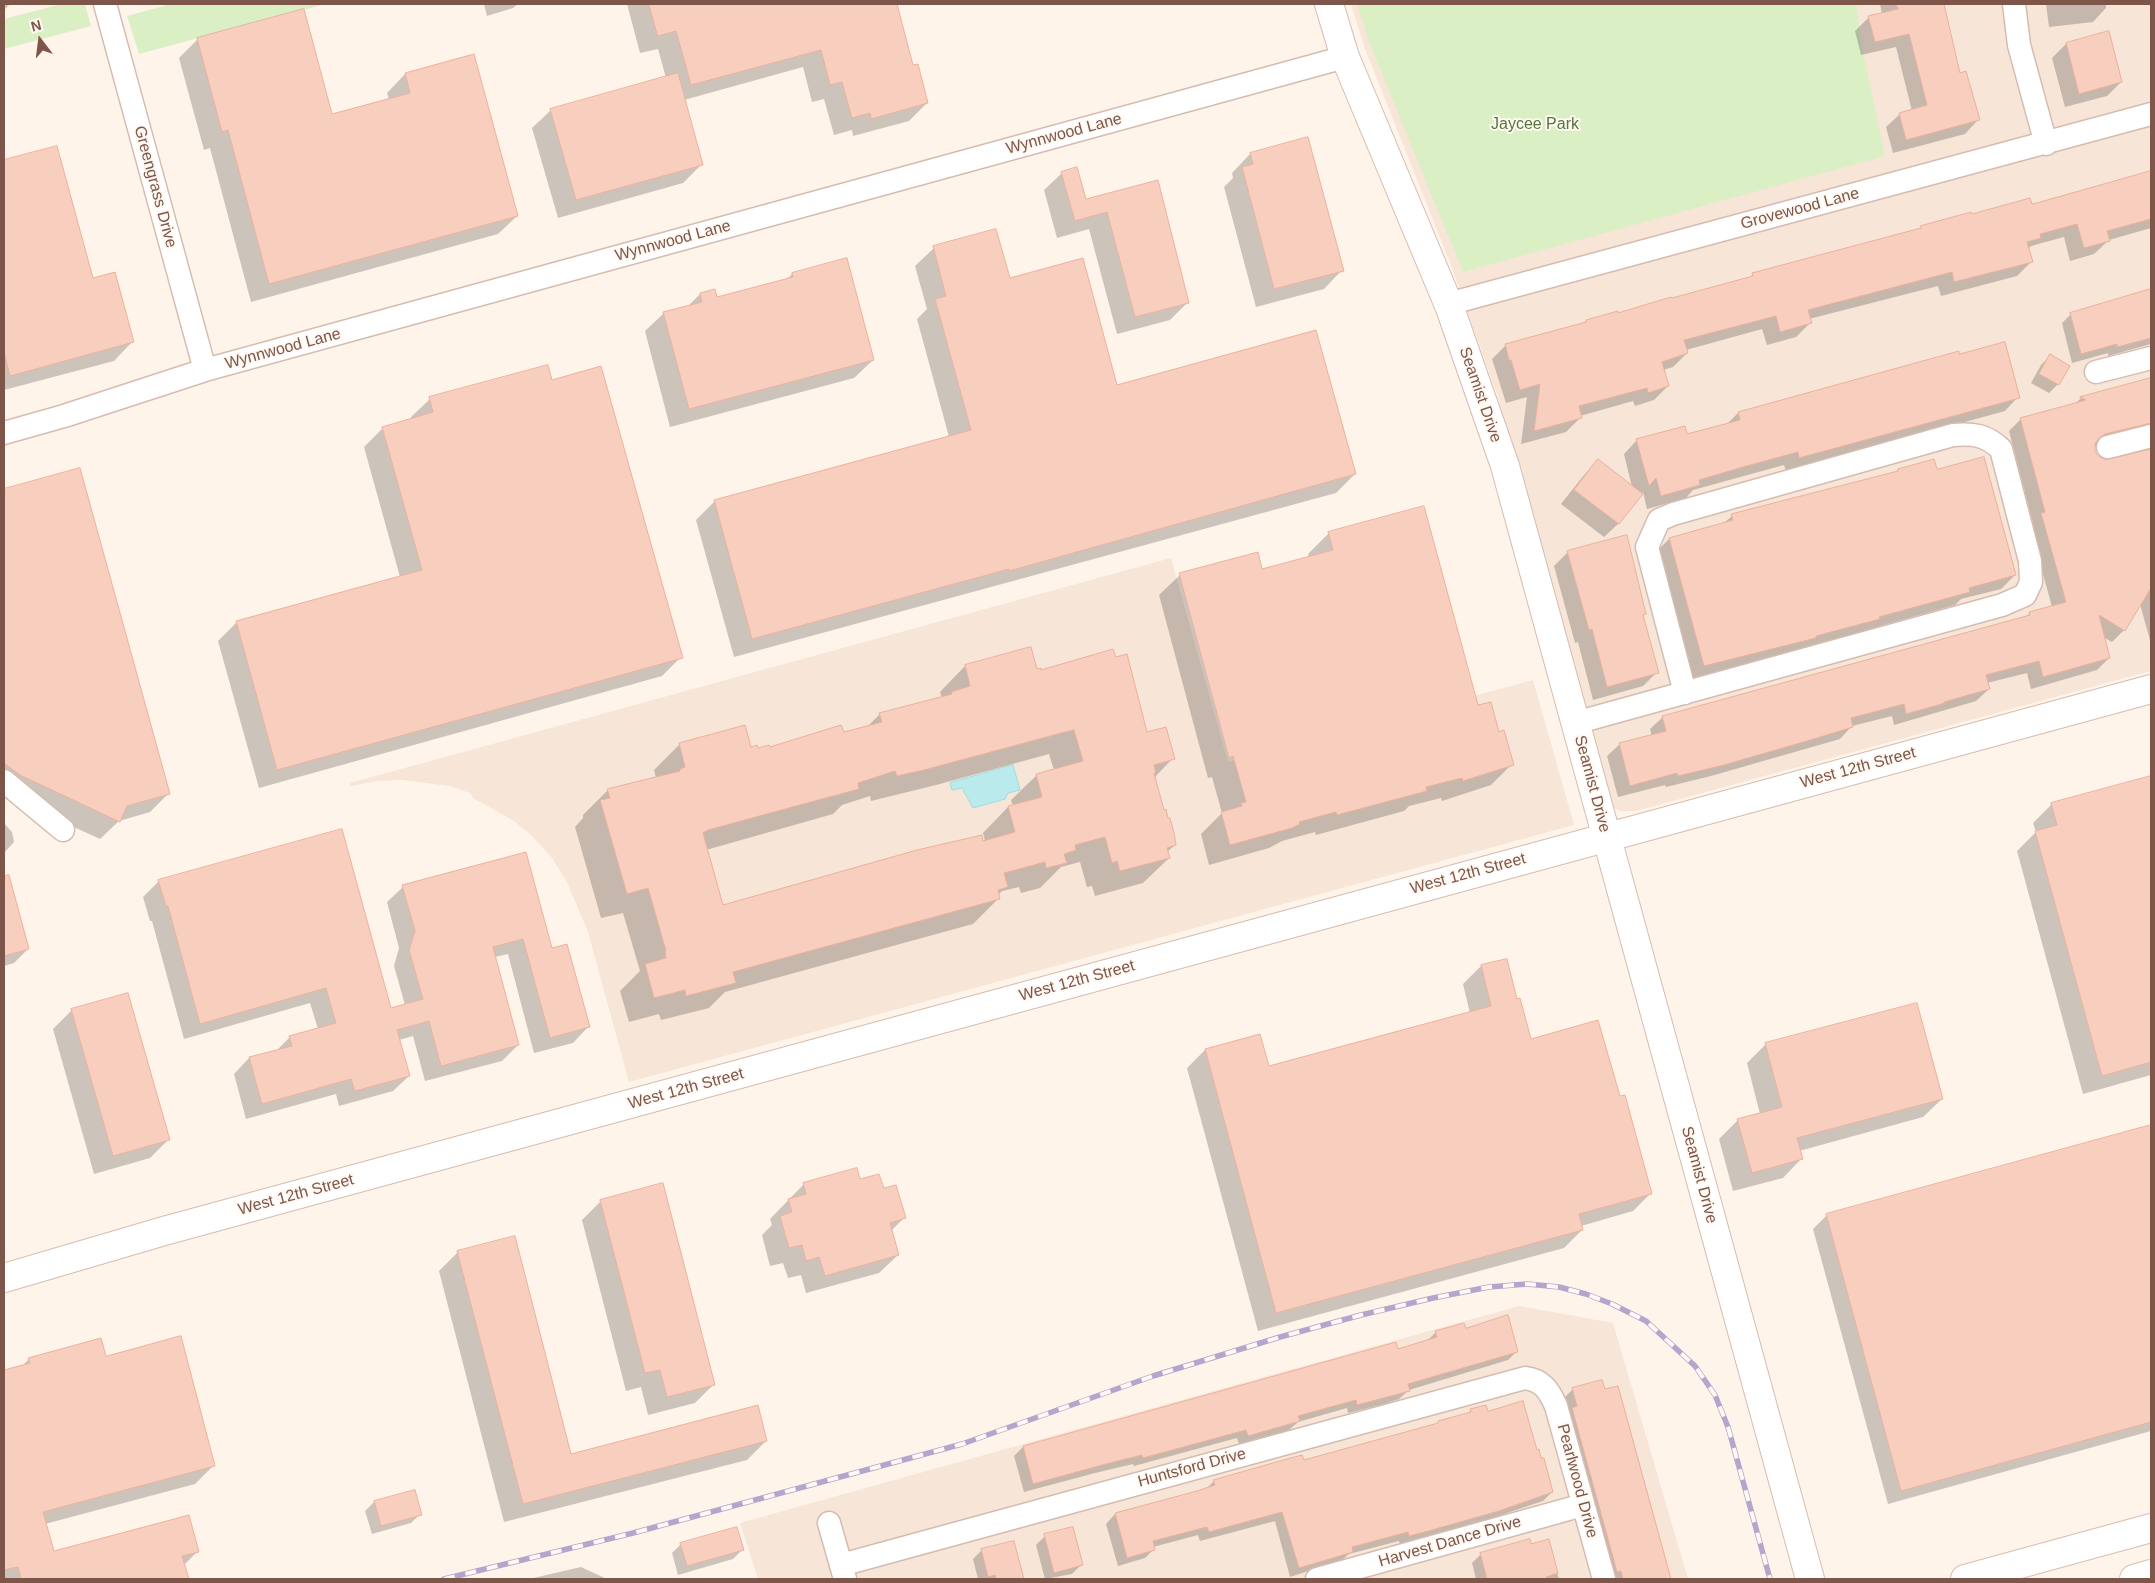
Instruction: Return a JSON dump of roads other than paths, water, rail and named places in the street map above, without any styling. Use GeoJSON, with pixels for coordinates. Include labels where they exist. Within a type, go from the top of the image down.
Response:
{"type":"FeatureCollection","features":[{"type":"Feature","properties":{"kind":"street","name":"Greengrass Drive"},"geometry":{"type":"LineString","coordinates":[[106,4],[205,370]]}},
{"type":"Feature","properties":{"kind":"street","name":"Seamist Drive"},"geometry":{"type":"LineString","coordinates":[[1329,4],[1345,57],[1448,304],[1505,466],[1810,1579]]}},
{"type":"Feature","properties":{"kind":"street"},"geometry":{"type":"LineString","coordinates":[[2014,4],[2019,45],[2046,144]]}},
{"type":"Feature","properties":{"kind":"street","name":"Wynnwood Lane"},"geometry":{"type":"LineString","coordinates":[[4,433],[64,416],[205,370],[1345,57]]}},
{"type":"Feature","properties":{"kind":"street","name":"Grovewood Lane"},"geometry":{"type":"LineString","coordinates":[[1448,304],[2046,144],[2151,114]]}},
{"type":"Feature","properties":{"kind":"street"},"geometry":{"type":"LineString","coordinates":[[2096,372],[2151,358]]}},
{"type":"Feature","properties":{"kind":"street"},"geometry":{"type":"LineString","coordinates":[[1575,723],[1685,693],[2002,605],[2024,595],[2031,582],[2030,561],[2001,448],[1990,439],[1971,433],[1953,435],[1673,514],[1659,520],[1647,547],[1685,693]]}},
{"type":"Feature","properties":{"kind":"street"},"geometry":{"type":"LineString","coordinates":[[2108,447],[2151,436]]}},
{"type":"Feature","properties":{"kind":"street","name":"West 12th Street"},"geometry":{"type":"LineString","coordinates":[[4,1278],[164,1231],[2151,688]]}},
{"type":"Feature","properties":{"kind":"street"},"geometry":{"type":"LineString","coordinates":[[4,781],[63,830]]}},
{"type":"Feature","properties":{"kind":"street","name":"Huntsford Drive"},"geometry":{"type":"LineString","coordinates":[[843,1572],[1514,1380],[1535,1379],[1544,1385]]}},
{"type":"Feature","properties":{"kind":"street","name":"Pearlwood Drive"},"geometry":{"type":"LineString","coordinates":[[1544,1385],[1551,1394],[1556,1406],[1604,1579]]}},
{"type":"Feature","properties":{"kind":"street","name":"Harvest Dance Drive"},"geometry":{"type":"LineString","coordinates":[[1317,1579],[1583,1505]]}},
{"type":"Feature","properties":{"kind":"street"},"geometry":{"type":"LineString","coordinates":[[829,1523],[843,1572]]}},
{"type":"Feature","properties":{"kind":"street"},"geometry":{"type":"LineString","coordinates":[[1965,1579],[2151,1528]]}},
{"type":"Feature","properties":{"kind":"street"},"geometry":{"type":"LineString","coordinates":[[2134,1579],[2151,1574]]}},
{"type":"Feature","properties":{"kind":"water"},"geometry":{"type":"Polygon","coordinates":[[[1013,765],[1020,790],[1008,793],[1005,799],[973,808],[962,788],[952,790],[950,783],[1013,765]]]}},
{"type":"Feature","properties":{"kind":"railway"},"geometry":{"type":"LineString","coordinates":[[444,1579],[633,1533],[962,1444],[1153,1376],[1280,1337],[1433,1298],[1489,1287],[1527,1284],[1559,1287],[1586,1294],[1612,1304],[1646,1321],[1695,1366],[1715,1395],[1728,1427],[1770,1579]]}},
{"type":"Feature","properties":{"kind":"park label","name":"Jaycee Park"},"geometry":{"type":"Point","coordinates":[1535,125]}}]}
